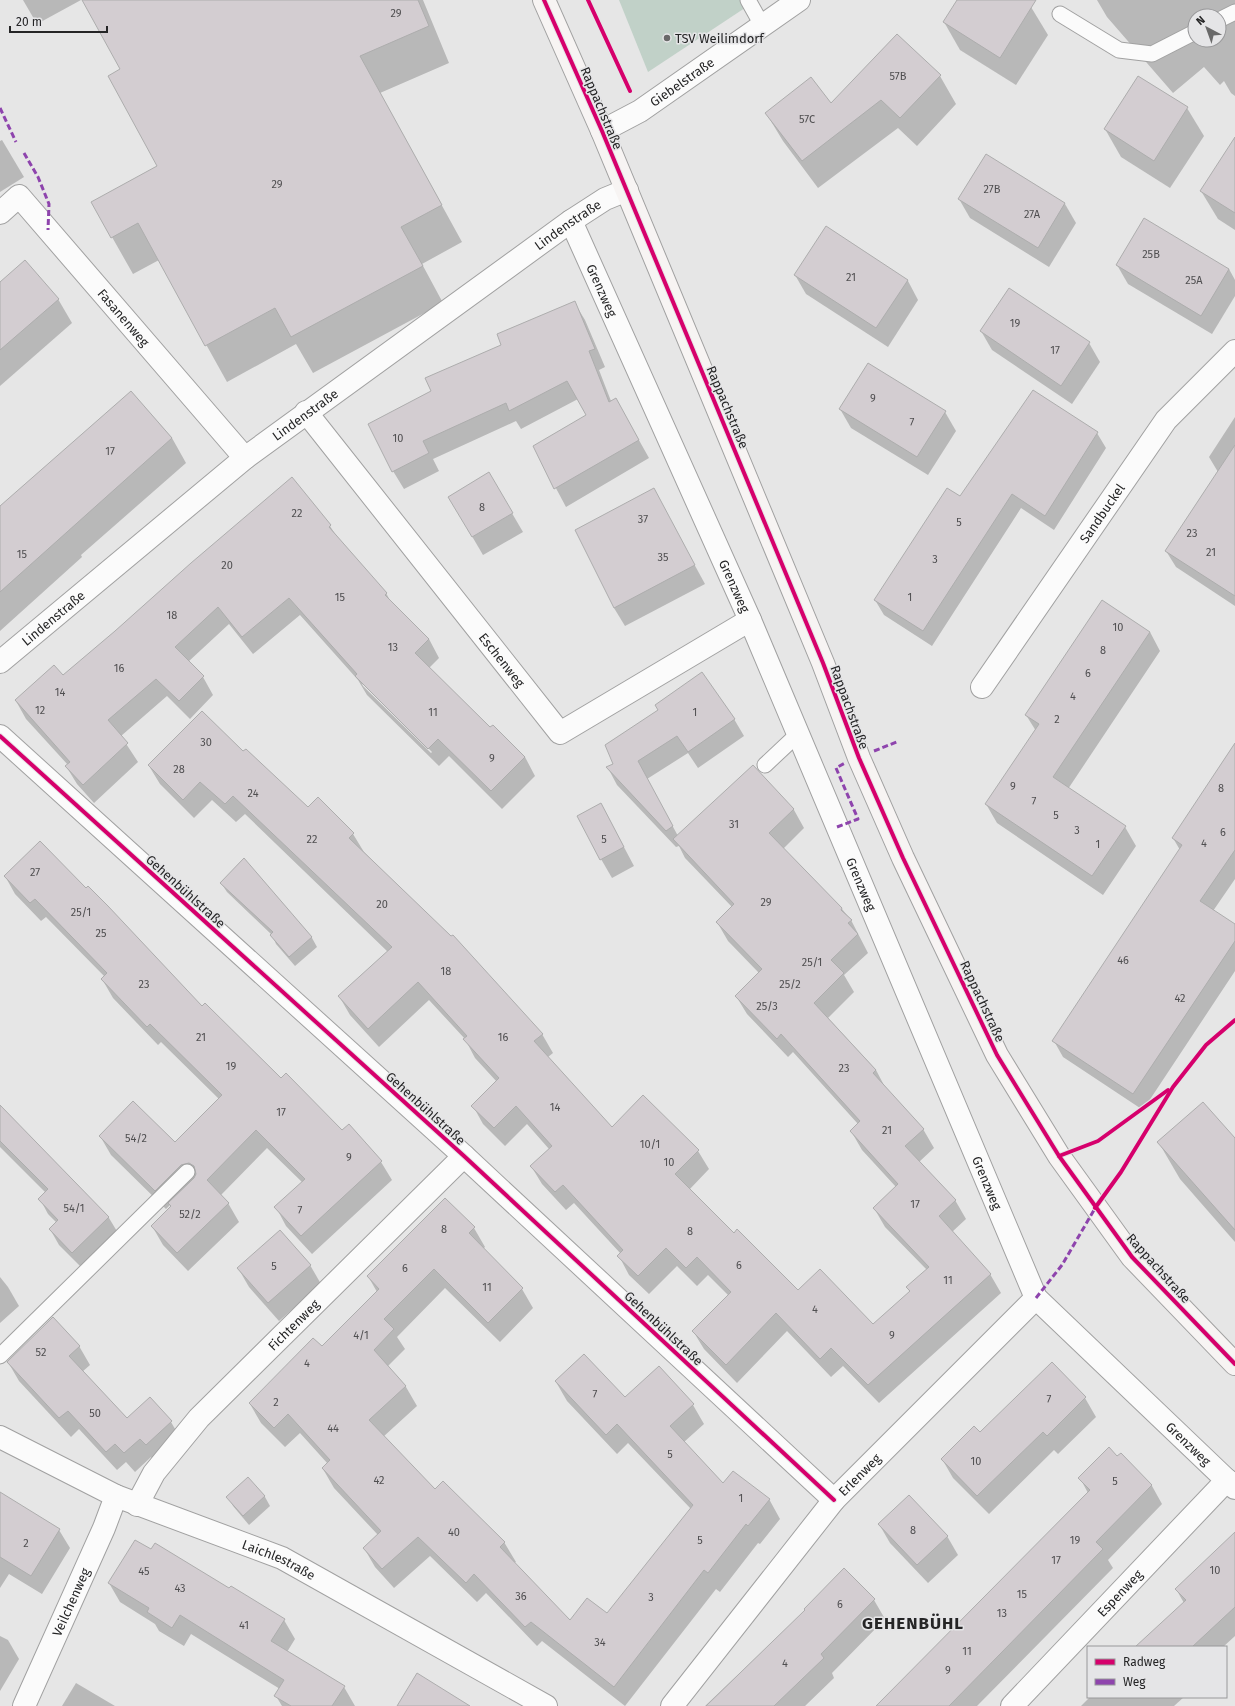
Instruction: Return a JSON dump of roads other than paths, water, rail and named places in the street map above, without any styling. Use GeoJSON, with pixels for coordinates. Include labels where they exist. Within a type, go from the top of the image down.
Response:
{"type":"FeatureCollection","features":[{"type":"Feature","properties":{"kind":"street","name":"Rappachstraße"},"geometry":{"type":"LineString","coordinates":[[544,0],[602,131],[823,663],[859,758],[903,858],[997,1055],[1058,1156],[1128,1251],[1235,1364]]}},
{"type":"Feature","properties":{"kind":"street","name":"Giebelstraße"},"geometry":{"type":"LineString","coordinates":[[602,131],[640,111],[799,0]]}},
{"type":"Feature","properties":{"kind":"street","name":"Lindenstraße"},"geometry":{"type":"LineString","coordinates":[[0,662],[245,458],[306,412],[572,220],[605,199],[626,190]]}},
{"type":"Feature","properties":{"kind":"street","name":"Fasanenweg"},"geometry":{"type":"LineString","coordinates":[[0,213],[18,196],[245,458]]}},
{"type":"Feature","properties":{"kind":"street","name":"Grenzweg"},"geometry":{"type":"LineString","coordinates":[[572,220],[750,620],[1036,1298],[1231,1484]]}},
{"type":"Feature","properties":{"kind":"street","name":"Sandbuckel"},"geometry":{"type":"LineString","coordinates":[[982,686],[1166,420],[1235,351]]}},
{"type":"Feature","properties":{"kind":"street","name":"Eschenweg"},"geometry":{"type":"LineString","coordinates":[[306,412],[560,733],[750,620]]}},
{"type":"Feature","properties":{"kind":"street","name":"Gehenbühlstraße"},"geometry":{"type":"LineString","coordinates":[[0,736],[464,1156],[834,1500]]}},
{"type":"Feature","properties":{"kind":"street","name":"Fichtenweg"},"geometry":{"type":"LineString","coordinates":[[137,1504],[154,1473],[199,1418],[464,1156]]}},
{"type":"Feature","properties":{"kind":"street","name":"Erlenweg"},"geometry":{"type":"LineString","coordinates":[[672,1706],[834,1500],[1036,1298]]}},
{"type":"Feature","properties":{"kind":"street","name":"Laichlestraße"},"geometry":{"type":"LineString","coordinates":[[0,1437],[116,1496],[282,1558],[546,1706]]}},
{"type":"Feature","properties":{"kind":"street","name":"Espenweg"},"geometry":{"type":"LineString","coordinates":[[1012,1706],[1231,1484]]}},
{"type":"Feature","properties":{"kind":"street","name":"Veilchenweg"},"geometry":{"type":"LineString","coordinates":[[24,1706],[104,1528],[116,1496]]}},
{"type":"Feature","properties":{"kind":"lane"},"geometry":{"type":"LineString","coordinates":[[748,0],[762,25]]}},
{"type":"Feature","properties":{"kind":"lane"},"geometry":{"type":"LineString","coordinates":[[1060,14],[1119,50],[1152,54],[1187,36]]}},
{"type":"Feature","properties":{"kind":"lane"},"geometry":{"type":"LineString","coordinates":[[765,765],[798,734]]}},
{"type":"Feature","properties":{"kind":"lane"},"geometry":{"type":"LineString","coordinates":[[0,1356],[187,1172]]}},
{"type":"Feature","properties":{"kind":"place","name":"TSV Weilimdorf"},"geometry":{"type":"Point","coordinates":[667,38]}},
{"type":"Feature","properties":{"kind":"district","name":"GEHENBÜHL"},"geometry":{"type":"Point","coordinates":[913,1623]}}]}
